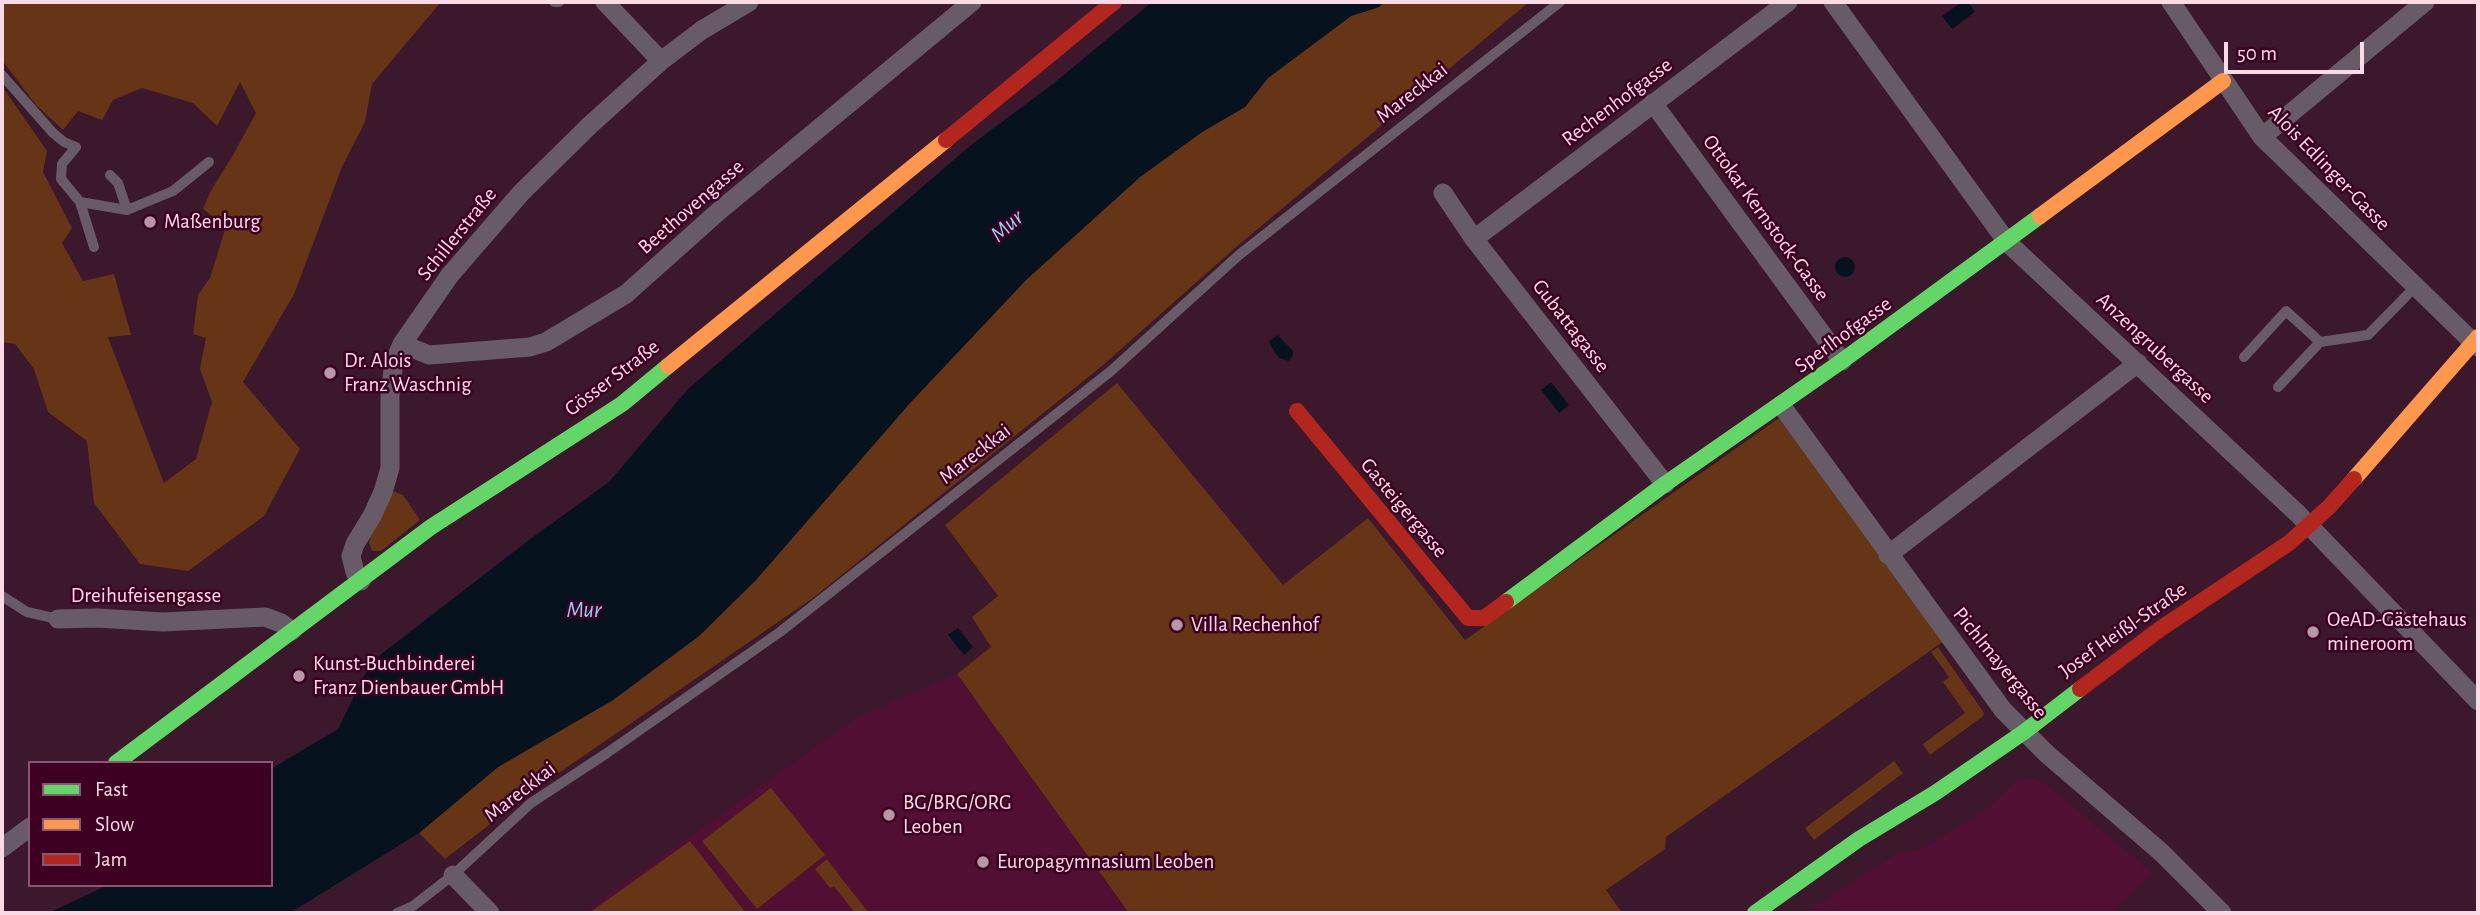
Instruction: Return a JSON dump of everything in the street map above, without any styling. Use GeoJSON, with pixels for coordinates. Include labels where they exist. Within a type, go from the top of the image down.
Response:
{"type":"FeatureCollection","features":[{"type":"Feature","properties":{"kind":"street"},"geometry":{"type":"LineString","coordinates":[[605,2],[662,61]]}},
{"type":"Feature","properties":{"kind":"street","name":"Schillerstraße"},"geometry":{"type":"LineString","coordinates":[[361,581],[355,572],[351,556],[383,492],[390,468],[390,395],[394,362],[402,344],[450,275],[521,193],[589,126],[662,61],[702,30],[749,2]]}},
{"type":"Feature","properties":{"kind":"street","name":"Beethovengasse"},"geometry":{"type":"LineString","coordinates":[[402,344],[429,355],[530,347],[545,342],[592,315],[626,294],[719,211],[971,2]]}},
{"type":"Feature","properties":{"kind":"street","name":"Gösser Straße"},"geometry":{"type":"LineString","coordinates":[[119,761],[431,527],[622,404],[1114,2]]}},
{"type":"Feature","properties":{"kind":"street","name":"Rechenhofgasse"},"geometry":{"type":"LineString","coordinates":[[1474,239],[1788,2]]}},
{"type":"Feature","properties":{"kind":"street","name":"Anzengrubergasse"},"geometry":{"type":"LineString","coordinates":[[1833,2],[2007,242],[2309,526],[2478,701]]}},
{"type":"Feature","properties":{"kind":"street","name":"Alois Edlinger-Gasse"},"geometry":{"type":"LineString","coordinates":[[2171,2],[2262,137],[2415,287],[2477,342]]}},
{"type":"Feature","properties":{"kind":"street"},"geometry":{"type":"LineString","coordinates":[[2262,137],[2425,2]]}},
{"type":"Feature","properties":{"kind":"street","name":"Sperlhofgasse"},"geometry":{"type":"LineString","coordinates":[[1484,618],[1665,484],[1781,405],[2007,242],[2223,81]]}},
{"type":"Feature","properties":{"kind":"street","name":"Ottokar Kernstock-Gasse"},"geometry":{"type":"LineString","coordinates":[[1653,103],[1842,361]]}},
{"type":"Feature","properties":{"kind":"street","name":"Gubattagasse"},"geometry":{"type":"LineString","coordinates":[[1443,193],[1474,239],[1665,484]]}},
{"type":"Feature","properties":{"kind":"street","name":"Josef Heißl-Straße"},"geometry":{"type":"LineString","coordinates":[[1755,913],[1859,839],[1935,793],[2024,732],[2160,629],[2278,551],[2329,507],[2477,342]]}},
{"type":"Feature","properties":{"kind":"street"},"geometry":{"type":"LineString","coordinates":[[1888,555],[2138,363]]}},
{"type":"Feature","properties":{"kind":"street","name":"Pichlmayergasse"},"geometry":{"type":"LineString","coordinates":[[1781,405],[2003,710],[2024,732],[2162,853],[2222,913]]}},
{"type":"Feature","properties":{"kind":"street","name":"Gasteigergasse"},"geometry":{"type":"LineString","coordinates":[[1297,411],[1468,618],[1484,618]]}},
{"type":"Feature","properties":{"kind":"street","name":"Dreihufeisengasse"},"geometry":{"type":"LineString","coordinates":[[58,619],[97,618],[163,622],[265,617],[292,631]]}},
{"type":"Feature","properties":{"kind":"street"},"geometry":{"type":"LineString","coordinates":[[2,848],[28,828]]}},
{"type":"Feature","properties":{"kind":"street"},"geometry":{"type":"LineString","coordinates":[[453,875],[490,913]]}},
{"type":"Feature","properties":{"kind":"lane","name":"Mareckkai"},"geometry":{"type":"LineString","coordinates":[[397,913],[413,906],[453,875],[531,803],[607,753],[802,615],[1111,371],[1270,230],[1560,2]]}},
{"type":"Feature","properties":{"kind":"lane"},"geometry":{"type":"LineString","coordinates":[[2,75],[53,132],[64,142],[76,147],[62,164],[61,179],[80,202],[94,247]]}},
{"type":"Feature","properties":{"kind":"lane"},"geometry":{"type":"LineString","coordinates":[[80,202],[127,210],[173,191],[209,162]]}},
{"type":"Feature","properties":{"kind":"lane"},"geometry":{"type":"LineString","coordinates":[[110,175],[118,183],[127,210]]}},
{"type":"Feature","properties":{"kind":"lane"},"geometry":{"type":"LineString","coordinates":[[2278,387],[2320,342],[2368,335],[2415,287]]}},
{"type":"Feature","properties":{"kind":"lane"},"geometry":{"type":"LineString","coordinates":[[2244,357],[2286,311],[2320,342]]}},
{"type":"Feature","properties":{"kind":"lane","name":"Dreihufeisengasse"},"geometry":{"type":"LineString","coordinates":[[2,596],[27,612],[58,619]]}},
{"type":"Feature","properties":{"kind":"shaded area"},"geometry":{"type":"Polygon","coordinates":[[[2,2],[441,2],[372,84],[365,122],[342,167],[294,294],[243,382],[300,449],[264,516],[188,571],[140,564],[94,503],[87,441],[48,412],[34,369],[15,344],[2,342],[2,86],[47,151],[43,172],[72,228],[62,243],[83,281],[114,274],[131,335],[108,337],[164,483],[196,459],[212,402],[200,369],[206,338],[193,334],[198,295],[210,278],[226,226],[203,209],[256,113],[240,82],[217,126],[193,103],[142,88],[113,100],[102,120],[78,111],[63,130],[36,105],[2,60],[2,2]]]}},
{"type":"Feature","properties":{"kind":"shaded area"},"geometry":{"type":"Polygon","coordinates":[[[1384,2],[1529,2],[1235,248],[1102,366],[813,598],[534,790],[445,859],[419,833],[498,767],[613,700],[699,636],[755,581],[910,403],[1026,280],[1140,177],[1202,132],[1245,107],[1268,78],[1351,16],[1379,7],[1384,2]]]}},
{"type":"Feature","properties":{"kind":"shaded area"},"geometry":{"type":"Polygon","coordinates":[[[1117,383],[1283,585],[1368,518],[1465,640],[1779,418],[1944,641],[1666,837],[1665,849],[1606,890],[1622,913],[1129,913],[957,674],[991,647],[972,617],[998,596],[945,525],[1117,383]]]}},
{"type":"Feature","properties":{"kind":"shaded area"},"geometry":{"type":"Polygon","coordinates":[[[393,491],[403,495],[420,520],[381,551],[372,551],[369,543],[372,529],[393,491]]]}},
{"type":"Feature","properties":{"kind":"shaded area"},"geometry":{"type":"Polygon","coordinates":[[[1938,647],[1984,713],[1930,755],[1923,744],[1965,713],[1943,682],[1949,677],[1931,652],[1938,647]]]}},
{"type":"Feature","properties":{"kind":"shaded area","name":"BG/BRG/ORG Leoben"},"geometry":{"type":"Polygon","coordinates":[[[957,674],[1129,913],[583,913],[857,717],[957,674]]]}},
{"type":"Feature","properties":{"kind":"shaded area"},"geometry":{"type":"Polygon","coordinates":[[[1894,761],[1903,773],[1814,840],[1805,828],[1894,761]]]}},
{"type":"Feature","properties":{"kind":"shaded area"},"geometry":{"type":"Polygon","coordinates":[[[2019,778],[2033,778],[2051,788],[2153,873],[2113,913],[1804,913],[1899,852],[1922,849],[1988,808],[2019,778]]]}},
{"type":"Feature","properties":{"kind":"shaded area"},"geometry":{"type":"Polygon","coordinates":[[[771,788],[825,855],[757,909],[702,841],[771,788]]]}},
{"type":"Feature","properties":{"kind":"shaded area"},"geometry":{"type":"Polygon","coordinates":[[[690,841],[746,913],[589,913],[690,841]]]}},
{"type":"Feature","properties":{"kind":"shaded area"},"geometry":{"type":"Polygon","coordinates":[[[827,859],[869,913],[855,913],[834,886],[830,888],[815,869],[827,859]]]}},
{"type":"Feature","properties":{"kind":"water","name":"Mur"},"geometry":{"type":"Polygon","coordinates":[[[1152,2],[1384,2],[1379,7],[1351,16],[1268,78],[1245,107],[1202,132],[1140,177],[1026,280],[910,403],[755,581],[699,636],[613,700],[498,767],[419,833],[290,913],[48,913],[104,887],[273,887],[273,768],[338,729],[371,662],[609,482],[688,389],[971,145],[1054,83],[1152,2]]]}},
{"type":"Feature","properties":{"kind":"water"},"geometry":{"type":"Polygon","coordinates":[[[1962,2],[1968,2],[1975,12],[1952,29],[1942,16],[1962,2]]]}},
{"type":"Feature","properties":{"kind":"water"},"geometry":{"type":"Polygon","coordinates":[[[1841,257],[1849,257],[1855,267],[1849,277],[1841,277],[1835,271],[1835,263],[1841,257]]]}},
{"type":"Feature","properties":{"kind":"water"},"geometry":{"type":"Polygon","coordinates":[[[1278,335],[1293,351],[1289,361],[1279,358],[1271,346],[1269,341],[1278,335]]]}},
{"type":"Feature","properties":{"kind":"water"},"geometry":{"type":"Polygon","coordinates":[[[1551,382],[1569,405],[1559,413],[1541,390],[1551,382]]]}},
{"type":"Feature","properties":{"kind":"water"},"geometry":{"type":"Polygon","coordinates":[[[958,628],[973,647],[964,655],[948,635],[958,628]]]}},
{"type":"Feature","properties":{"kind":"traffic: fast"},"geometry":{"type":"LineString","coordinates":[[1506,602],[1665,484],[1842,361],[2040,216]]}},
{"type":"Feature","properties":{"kind":"traffic: fast"},"geometry":{"type":"LineString","coordinates":[[119,761],[431,527],[622,404],[668,366]]}},
{"type":"Feature","properties":{"kind":"traffic: fast"},"geometry":{"type":"LineString","coordinates":[[1755,913],[1859,839],[1935,793],[2024,732],[2080,689]]}},
{"type":"Feature","properties":{"kind":"traffic: slow"},"geometry":{"type":"LineString","coordinates":[[2040,216],[2223,81]]}},
{"type":"Feature","properties":{"kind":"traffic: slow"},"geometry":{"type":"LineString","coordinates":[[668,366],[946,140]]}},
{"type":"Feature","properties":{"kind":"traffic: slow"},"geometry":{"type":"LineString","coordinates":[[2354,479],[2478,337]]}},
{"type":"Feature","properties":{"kind":"traffic: jam"},"geometry":{"type":"LineString","coordinates":[[946,140],[1114,2]]}},
{"type":"Feature","properties":{"kind":"traffic: jam"},"geometry":{"type":"LineString","coordinates":[[1297,411],[1468,618],[1484,618],[1506,602]]}},
{"type":"Feature","properties":{"kind":"traffic: jam"},"geometry":{"type":"LineString","coordinates":[[2080,689],[2160,629],[2289,543],[2329,507],[2354,479]]}},
{"type":"Feature","properties":{"kind":"place","name":"Maßenburg"},"geometry":{"type":"Point","coordinates":[150,222]}},
{"type":"Feature","properties":{"kind":"place","name":"Dr. Alois Franz Waschnig"},"geometry":{"type":"Point","coordinates":[330,373]}},
{"type":"Feature","properties":{"kind":"place","name":"Villa Rechenhof"},"geometry":{"type":"Point","coordinates":[1177,625]}},
{"type":"Feature","properties":{"kind":"place","name":"OeAD-Gästehaus mineroom"},"geometry":{"type":"Point","coordinates":[2313,632]}},
{"type":"Feature","properties":{"kind":"place","name":"Kunst-Buchbinderei Franz Dienbauer GmbH"},"geometry":{"type":"Point","coordinates":[299,676]}},
{"type":"Feature","properties":{"kind":"place","name":"BG/BRG/ORG Leoben"},"geometry":{"type":"Point","coordinates":[889,815]}},
{"type":"Feature","properties":{"kind":"place","name":"Europagymnasium Leoben"},"geometry":{"type":"Point","coordinates":[983,862]}}]}
